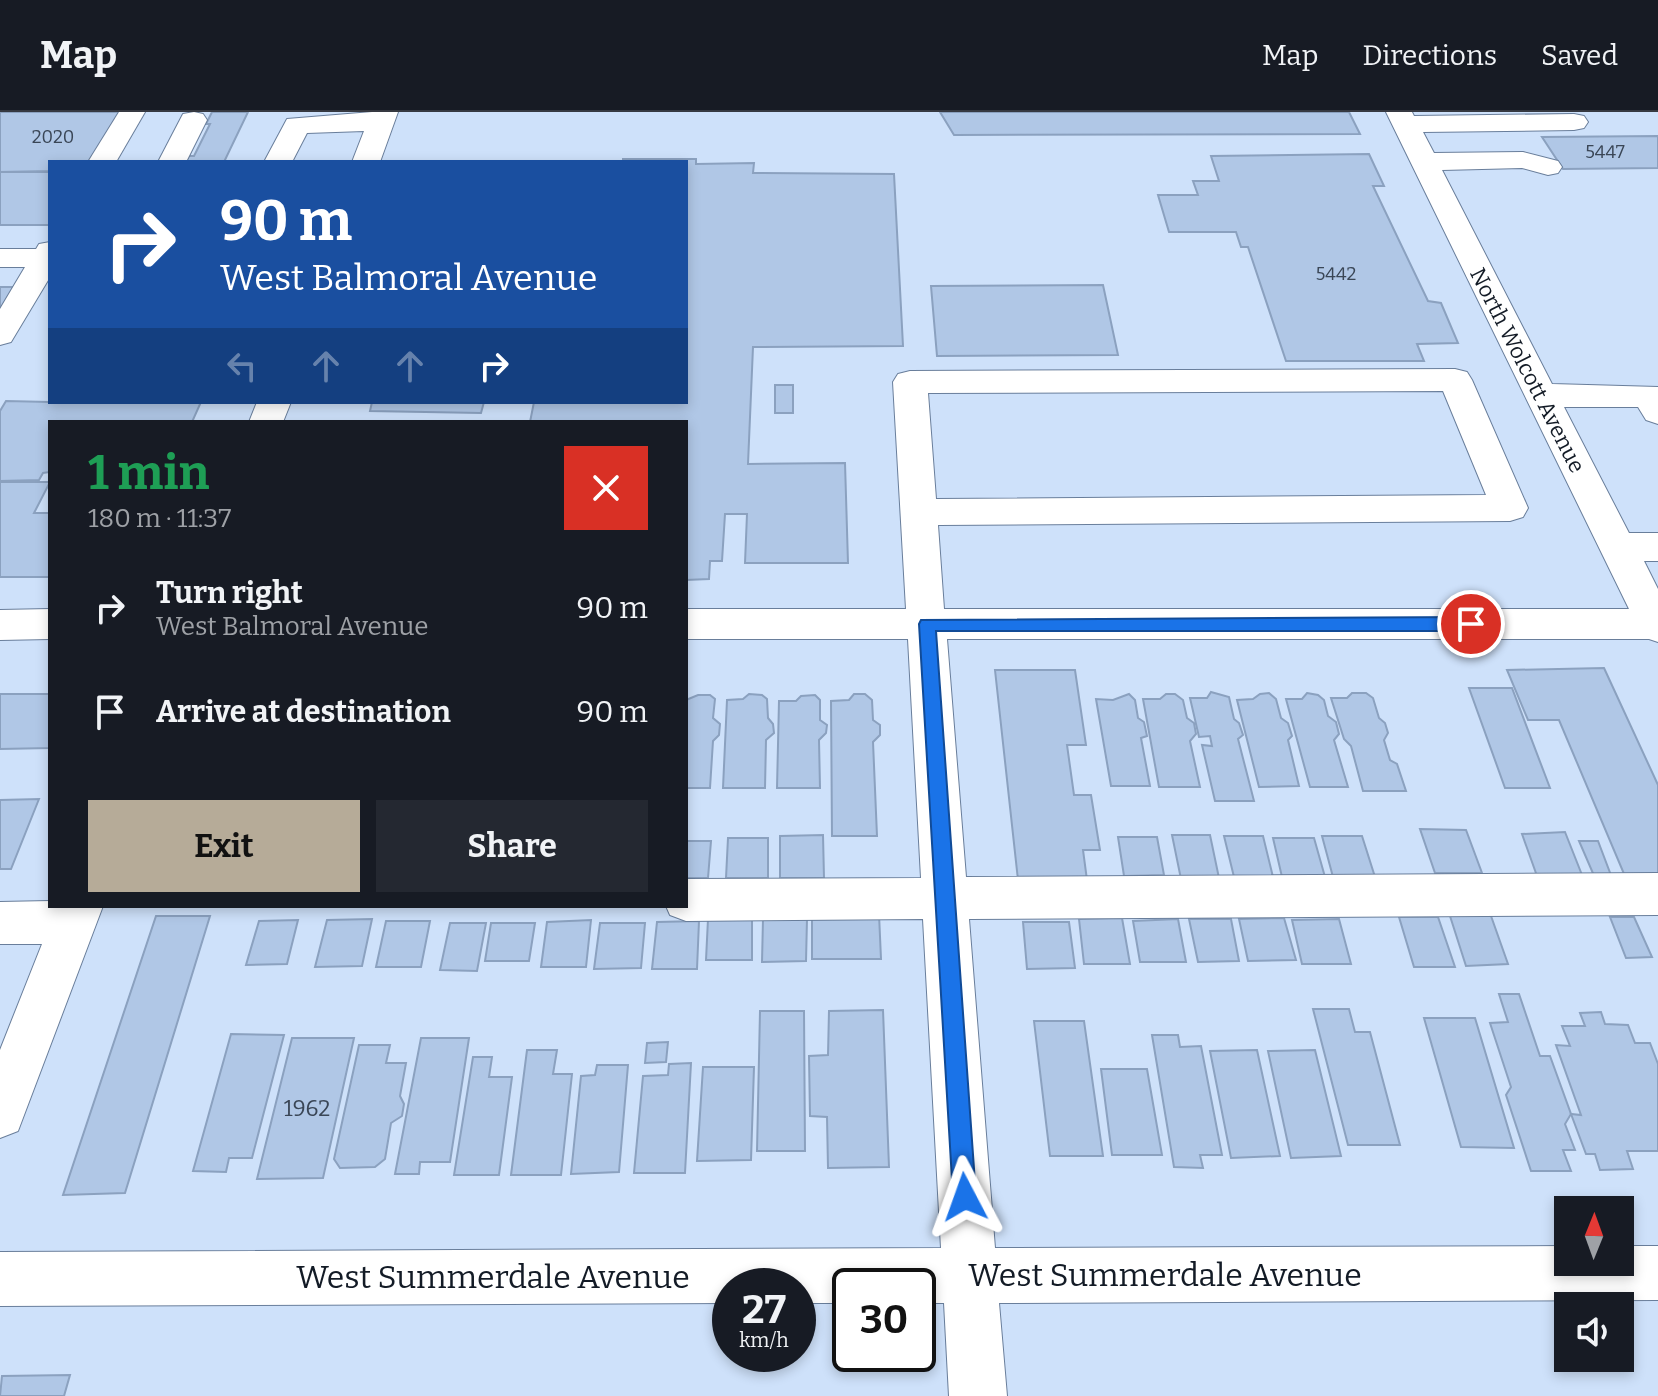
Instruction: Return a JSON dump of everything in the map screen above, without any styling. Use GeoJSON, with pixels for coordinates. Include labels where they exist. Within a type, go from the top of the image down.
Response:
{"type":"FeatureCollection","features":[{"type":"Feature","properties":{"kind":"street"},"geometry":{"type":"LineString","coordinates":[[103,160],[132,112]]}},
{"type":"Feature","properties":{"kind":"street"},"geometry":{"type":"LineString","coordinates":[[279,160],[297,125],[383,117],[367,160]]}},
{"type":"Feature","properties":{"kind":"street"},"geometry":{"type":"LineString","coordinates":[[1402,118],[1574,122]]}},
{"type":"Feature","properties":{"kind":"street","name":"North Wolcott Avenue"},"geometry":{"type":"LineString","coordinates":[[1402,118],[1658,625]]}},
{"type":"Feature","properties":{"kind":"street"},"geometry":{"type":"LineString","coordinates":[[173,160],[193,120]]}},
{"type":"Feature","properties":{"kind":"street"},"geometry":{"type":"LineString","coordinates":[[1424,162],[1523,160],[1548,167]]}},
{"type":"Feature","properties":{"kind":"street"},"geometry":{"type":"LineString","coordinates":[[0,258],[48,256]]}},
{"type":"Feature","properties":{"kind":"street"},"geometry":{"type":"LineString","coordinates":[[0,335],[48,258]]}},
{"type":"Feature","properties":{"kind":"street"},"geometry":{"type":"LineString","coordinates":[[920,512],[1510,508],[1455,380],[910,382],[978,1396]]}},
{"type":"Feature","properties":{"kind":"street"},"geometry":{"type":"LineString","coordinates":[[1541,395],[1649,396],[1658,412]]}},
{"type":"Feature","properties":{"kind":"street"},"geometry":{"type":"LineString","coordinates":[[1617,547],[1658,547]]}},
{"type":"Feature","properties":{"kind":"street"},"geometry":{"type":"LineString","coordinates":[[0,625],[48,624]]}},
{"type":"Feature","properties":{"kind":"street"},"geometry":{"type":"LineString","coordinates":[[688,624],[1658,625]]}},
{"type":"Feature","properties":{"kind":"street"},"geometry":{"type":"LineString","coordinates":[[688,900],[1658,894]]}},
{"type":"Feature","properties":{"kind":"street"},"geometry":{"type":"LineString","coordinates":[[0,923],[77,914],[0,1113]]}},
{"type":"Feature","properties":{"kind":"street","name":"West Summerdale Avenue"},"geometry":{"type":"LineString","coordinates":[[0,1279],[1658,1273]]}},
{"type":"Feature","properties":{"kind":"building"},"geometry":{"type":"Polygon","coordinates":[[[0,112],[121,112],[92,160],[48,160],[48,171],[0,172],[0,112]]]}},
{"type":"Feature","properties":{"kind":"building"},"geometry":{"type":"Polygon","coordinates":[[[212,112],[248,112],[225,160],[186,160],[194,156],[210,124],[206,124],[212,112]]]}},
{"type":"Feature","properties":{"kind":"building"},"geometry":{"type":"Polygon","coordinates":[[[940,112],[1349,112],[1360,134],[954,135],[940,112]]]}},
{"type":"Feature","properties":{"kind":"building"},"geometry":{"type":"Polygon","coordinates":[[[1658,136],[1658,168],[1563,169],[1542,137],[1658,136]]]}},
{"type":"Feature","properties":{"kind":"building"},"geometry":{"type":"Polygon","coordinates":[[[1369,154],[1384,186],[1373,186],[1428,301],[1441,303],[1458,343],[1417,344],[1424,361],[1286,361],[1248,247],[1241,247],[1236,232],[1169,232],[1158,195],[1198,195],[1193,181],[1219,181],[1211,156],[1369,154]]]}},
{"type":"Feature","properties":{"kind":"building"},"geometry":{"type":"Polygon","coordinates":[[[696,159],[696,164],[754,163],[753,173],[894,174],[903,346],[753,347],[748,464],[845,463],[848,563],[745,563],[747,514],[725,514],[722,561],[710,561],[709,579],[688,580],[688,420],[530,420],[534,404],[688,404],[688,160],[623,160],[696,159]]]}},
{"type":"Feature","properties":{"kind":"building"},"geometry":{"type":"Polygon","coordinates":[[[0,172],[48,172],[48,225],[0,225],[0,172]]]}},
{"type":"Feature","properties":{"kind":"building"},"geometry":{"type":"Polygon","coordinates":[[[1103,285],[1118,355],[937,356],[931,286],[1103,285]]]}},
{"type":"Feature","properties":{"kind":"building"},"geometry":{"type":"Polygon","coordinates":[[[0,287],[15,287],[0,312],[0,287]]]}},
{"type":"Feature","properties":{"kind":"building"},"geometry":{"type":"Polygon","coordinates":[[[775,385],[793,385],[793,413],[775,413],[775,385]]]}},
{"type":"Feature","properties":{"kind":"building"},"geometry":{"type":"Polygon","coordinates":[[[6,401],[200,404],[193,420],[48,420],[48,472],[43,473],[39,480],[0,481],[0,411],[6,401]]]}},
{"type":"Feature","properties":{"kind":"building"},"geometry":{"type":"Polygon","coordinates":[[[372,404],[483,404],[481,413],[370,411],[372,404]]]}},
{"type":"Feature","properties":{"kind":"building"},"geometry":{"type":"Polygon","coordinates":[[[0,482],[48,482],[34,513],[48,513],[48,577],[0,577],[0,482]]]}},
{"type":"Feature","properties":{"kind":"building"},"geometry":{"type":"Polygon","coordinates":[[[1604,668],[1658,785],[1658,881],[1627,881],[1559,720],[1528,720],[1507,670],[1604,668]]]}},
{"type":"Feature","properties":{"kind":"building"},"geometry":{"type":"Polygon","coordinates":[[[995,670],[1075,670],[1086,745],[1067,745],[1074,795],[1091,795],[1100,850],[1083,850],[1087,880],[1018,880],[995,670]]]}},
{"type":"Feature","properties":{"kind":"building"},"geometry":{"type":"Polygon","coordinates":[[[1469,688],[1512,688],[1550,788],[1505,788],[1469,688]]]}},
{"type":"Feature","properties":{"kind":"building"},"geometry":{"type":"Polygon","coordinates":[[[1211,692],[1229,697],[1234,719],[1243,735],[1238,739],[1254,801],[1215,801],[1202,745],[1212,746],[1210,736],[1199,737],[1190,698],[1207,698],[1211,692]]]}},
{"type":"Feature","properties":{"kind":"building"},"geometry":{"type":"Polygon","coordinates":[[[1269,693],[1276,699],[1281,718],[1288,723],[1292,736],[1288,740],[1299,786],[1259,787],[1237,700],[1253,699],[1269,693]]]}},
{"type":"Feature","properties":{"kind":"building"},"geometry":{"type":"Polygon","coordinates":[[[1307,693],[1324,700],[1328,716],[1336,722],[1339,734],[1334,740],[1348,787],[1310,787],[1286,699],[1302,699],[1307,693]]]}},
{"type":"Feature","properties":{"kind":"building"},"geometry":{"type":"Polygon","coordinates":[[[1352,693],[1366,693],[1373,698],[1388,733],[1384,740],[1390,760],[1397,764],[1406,791],[1363,791],[1351,746],[1344,739],[1331,698],[1347,698],[1352,693]]]}},
{"type":"Feature","properties":{"kind":"building"},"geometry":{"type":"Polygon","coordinates":[[[0,694],[48,694],[48,748],[0,749],[0,694]]]}},
{"type":"Feature","properties":{"kind":"building"},"geometry":{"type":"Polygon","coordinates":[[[749,694],[762,695],[767,699],[768,718],[773,724],[774,733],[766,740],[765,788],[723,788],[727,700],[743,699],[749,694]]]}},
{"type":"Feature","properties":{"kind":"building"},"geometry":{"type":"Polygon","coordinates":[[[854,694],[865,694],[872,700],[873,720],[880,725],[880,735],[873,742],[877,836],[832,836],[831,701],[849,700],[854,694]]]}},
{"type":"Feature","properties":{"kind":"building"},"geometry":{"type":"Polygon","coordinates":[[[1129,694],[1135,700],[1138,718],[1144,722],[1147,736],[1141,738],[1150,786],[1111,786],[1096,699],[1113,700],[1129,694]]]}},
{"type":"Feature","properties":{"kind":"building"},"geometry":{"type":"Polygon","coordinates":[[[1166,694],[1175,694],[1183,700],[1187,718],[1194,723],[1196,734],[1190,741],[1200,787],[1159,787],[1143,699],[1160,699],[1166,694]]]}},
{"type":"Feature","properties":{"kind":"building"},"geometry":{"type":"Polygon","coordinates":[[[698,695],[710,695],[715,699],[713,718],[720,724],[719,735],[713,741],[710,788],[688,788],[688,699],[698,695]]]}},
{"type":"Feature","properties":{"kind":"building"},"geometry":{"type":"Polygon","coordinates":[[[815,695],[820,700],[820,720],[827,725],[826,733],[819,740],[820,788],[777,788],[779,701],[796,701],[801,696],[815,695]]]}},
{"type":"Feature","properties":{"kind":"building"},"geometry":{"type":"Polygon","coordinates":[[[39,799],[11,869],[0,869],[0,800],[39,799]]]}},
{"type":"Feature","properties":{"kind":"building"},"geometry":{"type":"Polygon","coordinates":[[[1420,829],[1466,830],[1482,873],[1435,873],[1420,829]]]}},
{"type":"Feature","properties":{"kind":"building"},"geometry":{"type":"Polygon","coordinates":[[[1565,832],[1582,875],[1537,876],[1522,834],[1565,832]]]}},
{"type":"Feature","properties":{"kind":"building"},"geometry":{"type":"Polygon","coordinates":[[[823,835],[824,878],[780,878],[780,836],[823,835]]]}},
{"type":"Feature","properties":{"kind":"building"},"geometry":{"type":"Polygon","coordinates":[[[1172,835],[1210,835],[1219,878],[1181,879],[1172,835]]]}},
{"type":"Feature","properties":{"kind":"building"},"geometry":{"type":"Polygon","coordinates":[[[1224,836],[1263,836],[1273,877],[1234,877],[1224,836]]]}},
{"type":"Feature","properties":{"kind":"building"},"geometry":{"type":"Polygon","coordinates":[[[1322,836],[1362,836],[1375,877],[1333,877],[1322,836]]]}},
{"type":"Feature","properties":{"kind":"building"},"geometry":{"type":"Polygon","coordinates":[[[1118,837],[1157,837],[1164,875],[1124,876],[1118,837]]]}},
{"type":"Feature","properties":{"kind":"building"},"geometry":{"type":"Polygon","coordinates":[[[728,838],[768,838],[768,878],[726,878],[728,838]]]}},
{"type":"Feature","properties":{"kind":"building"},"geometry":{"type":"Polygon","coordinates":[[[1273,838],[1314,838],[1325,877],[1282,877],[1273,838]]]}},
{"type":"Feature","properties":{"kind":"building"},"geometry":{"type":"Polygon","coordinates":[[[688,841],[711,841],[708,878],[688,878],[688,841]]]}},
{"type":"Feature","properties":{"kind":"building"},"geometry":{"type":"Polygon","coordinates":[[[1579,841],[1598,841],[1612,878],[1595,878],[1579,841]]]}},
{"type":"Feature","properties":{"kind":"building"},"geometry":{"type":"Polygon","coordinates":[[[879,914],[881,959],[812,959],[812,915],[879,914]]]}},
{"type":"Feature","properties":{"kind":"building"},"geometry":{"type":"Polygon","coordinates":[[[156,916],[210,916],[125,1193],[63,1195],[156,916]]]}},
{"type":"Feature","properties":{"kind":"building"},"geometry":{"type":"Polygon","coordinates":[[[1450,916],[1491,916],[1508,964],[1466,966],[1450,916]]]}},
{"type":"Feature","properties":{"kind":"building"},"geometry":{"type":"Polygon","coordinates":[[[1399,917],[1438,917],[1455,967],[1414,967],[1399,917]]]}},
{"type":"Feature","properties":{"kind":"building"},"geometry":{"type":"Polygon","coordinates":[[[1610,917],[1634,917],[1652,957],[1626,958],[1610,917]]]}},
{"type":"Feature","properties":{"kind":"building"},"geometry":{"type":"Polygon","coordinates":[[[1122,918],[1130,964],[1084,964],[1079,919],[1122,918]]]}},
{"type":"Feature","properties":{"kind":"building"},"geometry":{"type":"Polygon","coordinates":[[[1284,918],[1296,960],[1248,961],[1239,919],[1284,918]]]}},
{"type":"Feature","properties":{"kind":"building"},"geometry":{"type":"Polygon","coordinates":[[[372,919],[362,966],[315,967],[327,920],[372,919]]]}},
{"type":"Feature","properties":{"kind":"building"},"geometry":{"type":"Polygon","coordinates":[[[708,919],[752,919],[752,960],[706,960],[708,919]]]}},
{"type":"Feature","properties":{"kind":"building"},"geometry":{"type":"Polygon","coordinates":[[[763,919],[807,919],[806,961],[762,962],[763,919]]]}},
{"type":"Feature","properties":{"kind":"building"},"geometry":{"type":"Polygon","coordinates":[[[1178,919],[1186,962],[1140,962],[1133,921],[1178,919]]]}},
{"type":"Feature","properties":{"kind":"building"},"geometry":{"type":"Polygon","coordinates":[[[1189,919],[1231,919],[1239,961],[1198,962],[1189,919]]]}},
{"type":"Feature","properties":{"kind":"building"},"geometry":{"type":"Polygon","coordinates":[[[1339,919],[1351,964],[1302,964],[1292,920],[1339,919]]]}},
{"type":"Feature","properties":{"kind":"building"},"geometry":{"type":"Polygon","coordinates":[[[298,920],[287,964],[246,965],[259,921],[298,920]]]}},
{"type":"Feature","properties":{"kind":"building"},"geometry":{"type":"Polygon","coordinates":[[[591,920],[586,967],[541,967],[547,922],[591,920]]]}},
{"type":"Feature","properties":{"kind":"building"},"geometry":{"type":"Polygon","coordinates":[[[386,921],[430,921],[421,967],[376,967],[386,921]]]}},
{"type":"Feature","properties":{"kind":"building"},"geometry":{"type":"Polygon","coordinates":[[[699,921],[697,969],[652,969],[657,922],[699,921]]]}},
{"type":"Feature","properties":{"kind":"building"},"geometry":{"type":"Polygon","coordinates":[[[1023,922],[1069,922],[1075,968],[1027,969],[1023,922]]]}},
{"type":"Feature","properties":{"kind":"building"},"geometry":{"type":"Polygon","coordinates":[[[450,923],[486,923],[477,971],[440,970],[450,923]]]}},
{"type":"Feature","properties":{"kind":"building"},"geometry":{"type":"Polygon","coordinates":[[[491,923],[535,923],[529,961],[485,961],[491,923]]]}},
{"type":"Feature","properties":{"kind":"building"},"geometry":{"type":"Polygon","coordinates":[[[600,923],[645,923],[641,968],[594,969],[600,923]]]}},
{"type":"Feature","properties":{"kind":"building"},"geometry":{"type":"Polygon","coordinates":[[[1499,994],[1519,994],[1540,1056],[1550,1056],[1571,1114],[1565,1124],[1575,1150],[1563,1150],[1571,1171],[1531,1171],[1506,1095],[1511,1087],[1490,1023],[1508,1022],[1499,994]]]}},
{"type":"Feature","properties":{"kind":"building"},"geometry":{"type":"Polygon","coordinates":[[[1313,1009],[1349,1009],[1355,1032],[1370,1032],[1400,1145],[1348,1145],[1313,1009]]]}},
{"type":"Feature","properties":{"kind":"building"},"geometry":{"type":"Polygon","coordinates":[[[883,1010],[889,1167],[828,1168],[827,1117],[810,1116],[809,1056],[828,1055],[829,1011],[883,1010]]]}},
{"type":"Feature","properties":{"kind":"building"},"geometry":{"type":"Polygon","coordinates":[[[760,1011],[804,1011],[805,1151],[757,1151],[760,1011]]]}},
{"type":"Feature","properties":{"kind":"building"},"geometry":{"type":"Polygon","coordinates":[[[1601,1012],[1605,1024],[1628,1025],[1635,1043],[1650,1043],[1658,1064],[1658,1151],[1627,1151],[1633,1169],[1600,1170],[1595,1154],[1586,1154],[1571,1114],[1581,1115],[1556,1045],[1570,1046],[1562,1026],[1585,1026],[1580,1013],[1601,1012]]]}},
{"type":"Feature","properties":{"kind":"building"},"geometry":{"type":"Polygon","coordinates":[[[1424,1018],[1475,1018],[1514,1148],[1461,1147],[1424,1018]]]}},
{"type":"Feature","properties":{"kind":"building"},"geometry":{"type":"Polygon","coordinates":[[[1034,1021],[1084,1021],[1103,1156],[1050,1156],[1034,1021]]]}},
{"type":"Feature","properties":{"kind":"building"},"geometry":{"type":"Polygon","coordinates":[[[231,1034],[284,1035],[252,1158],[229,1158],[226,1172],[193,1171],[231,1034]]]}},
{"type":"Feature","properties":{"kind":"building"},"geometry":{"type":"Polygon","coordinates":[[[1152,1035],[1178,1035],[1180,1047],[1201,1046],[1222,1155],[1200,1155],[1203,1168],[1174,1167],[1152,1035]]]}},
{"type":"Feature","properties":{"kind":"building"},"geometry":{"type":"Polygon","coordinates":[[[292,1038],[354,1038],[323,1178],[257,1179],[292,1038]]]}},
{"type":"Feature","properties":{"kind":"building"},"geometry":{"type":"Polygon","coordinates":[[[421,1038],[469,1038],[450,1162],[420,1162],[419,1174],[395,1174],[421,1038]]]}},
{"type":"Feature","properties":{"kind":"building"},"geometry":{"type":"Polygon","coordinates":[[[668,1042],[666,1062],[645,1063],[647,1043],[668,1042]]]}},
{"type":"Feature","properties":{"kind":"building"},"geometry":{"type":"Polygon","coordinates":[[[359,1045],[390,1045],[386,1063],[406,1063],[400,1096],[404,1104],[402,1116],[391,1123],[385,1159],[375,1167],[340,1168],[334,1159],[359,1045]]]}},
{"type":"Feature","properties":{"kind":"building"},"geometry":{"type":"Polygon","coordinates":[[[527,1050],[557,1050],[553,1074],[572,1074],[561,1175],[511,1175],[527,1050]]]}},
{"type":"Feature","properties":{"kind":"building"},"geometry":{"type":"Polygon","coordinates":[[[1257,1050],[1280,1156],[1231,1158],[1210,1051],[1257,1050]]]}},
{"type":"Feature","properties":{"kind":"building"},"geometry":{"type":"Polygon","coordinates":[[[1315,1050],[1341,1156],[1291,1158],[1268,1051],[1315,1050]]]}},
{"type":"Feature","properties":{"kind":"building"},"geometry":{"type":"Polygon","coordinates":[[[473,1057],[492,1057],[489,1077],[512,1077],[499,1175],[454,1175],[473,1057]]]}},
{"type":"Feature","properties":{"kind":"building"},"geometry":{"type":"Polygon","coordinates":[[[691,1063],[685,1173],[634,1173],[643,1076],[668,1075],[669,1064],[691,1063]]]}},
{"type":"Feature","properties":{"kind":"building"},"geometry":{"type":"Polygon","coordinates":[[[597,1065],[628,1065],[619,1172],[571,1174],[581,1076],[595,1075],[597,1065]]]}},
{"type":"Feature","properties":{"kind":"building"},"geometry":{"type":"Polygon","coordinates":[[[703,1067],[754,1067],[751,1160],[697,1161],[703,1067]]]}},
{"type":"Feature","properties":{"kind":"building"},"geometry":{"type":"Polygon","coordinates":[[[1101,1069],[1147,1069],[1162,1155],[1112,1155],[1101,1069]]]}},
{"type":"Feature","properties":{"kind":"building"},"geometry":{"type":"Polygon","coordinates":[[[70,1375],[64,1396],[0,1396],[2,1376],[70,1375]]]}},
{"type":"Feature","properties":{"kind":"route"},"geometry":{"type":"LineString","coordinates":[[965,1197],[927,624],[1471,624]]}}]}
